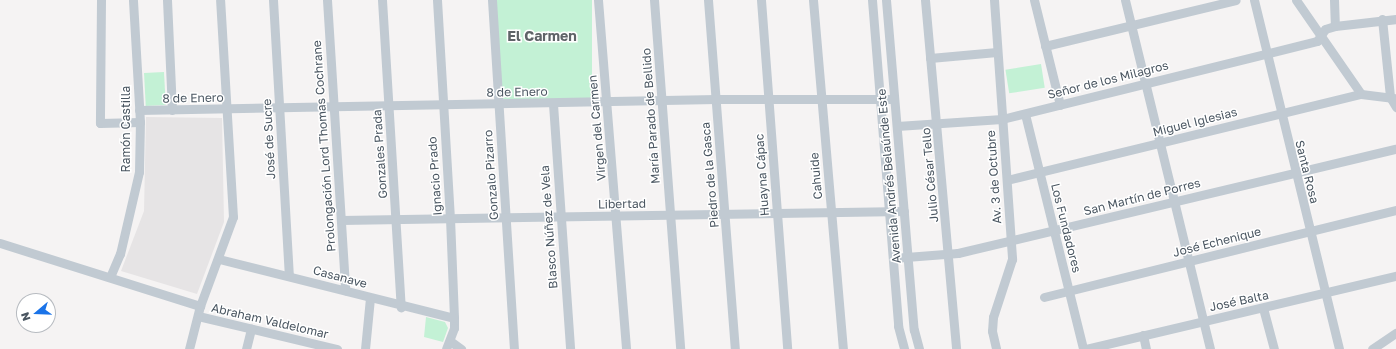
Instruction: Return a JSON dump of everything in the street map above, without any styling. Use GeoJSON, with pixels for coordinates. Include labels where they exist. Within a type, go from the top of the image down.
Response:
{"type":"FeatureCollection","features":[{"type":"Feature","properties":{"kind":"street"},"geometry":{"type":"LineString","coordinates":[[101,0],[100,123],[140,122]]}},
{"type":"Feature","properties":{"kind":"street","name":"Ramón Castilla"},"geometry":{"type":"LineString","coordinates":[[110,277],[120,254],[137,184],[140,122],[133,0]]}},
{"type":"Feature","properties":{"kind":"street"},"geometry":{"type":"LineString","coordinates":[[167,0],[172,110]]}},
{"type":"Feature","properties":{"kind":"street"},"geometry":{"type":"LineString","coordinates":[[189,349],[200,306],[219,259],[232,217],[228,109],[220,0]]}},
{"type":"Feature","properties":{"kind":"street","name":"José de Sucre"},"geometry":{"type":"LineString","coordinates":[[273,0],[289,276]]}},
{"type":"Feature","properties":{"kind":"street","name":"Prolongación Lord Thomas Cochrane"},"geometry":{"type":"LineString","coordinates":[[327,0],[345,290]]}},
{"type":"Feature","properties":{"kind":"street","name":"Gonzales Prada"},"geometry":{"type":"LineString","coordinates":[[382,0],[401,306]]}},
{"type":"Feature","properties":{"kind":"street","name":"Ignacio Prado"},"geometry":{"type":"LineString","coordinates":[[437,0],[442,106],[450,218],[454,318],[448,345]]}},
{"type":"Feature","properties":{"kind":"street","name":"Gonzalo Pizarro"},"geometry":{"type":"LineString","coordinates":[[492,0],[514,349]]}},
{"type":"Feature","properties":{"kind":"street","name":"Virgen del Carmen"},"geometry":{"type":"LineString","coordinates":[[598,0],[617,217],[626,349]]}},
{"type":"Feature","properties":{"kind":"street","name":"María Parado de Bellido"},"geometry":{"type":"LineString","coordinates":[[654,0],[680,349]]}},
{"type":"Feature","properties":{"kind":"street","name":"Piedro de la Gasca"},"geometry":{"type":"LineString","coordinates":[[708,0],[726,214],[735,349]]}},
{"type":"Feature","properties":{"kind":"street","name":"Huayna Cápac"},"geometry":{"type":"LineString","coordinates":[[761,0],[787,349]]}},
{"type":"Feature","properties":{"kind":"street","name":"Cahuide"},"geometry":{"type":"LineString","coordinates":[[813,0],[843,349]]}},
{"type":"Feature","properties":{"kind":"street","name":"Avenida Andrés Belaúnde Este"},"geometry":{"type":"LineString","coordinates":[[872,0],[899,335],[904,349]]}},
{"type":"Feature","properties":{"kind":"street","name":"Avenida Andrés Belaúnde Este"},"geometry":{"type":"LineString","coordinates":[[886,0],[914,330],[919,349]]}},
{"type":"Feature","properties":{"kind":"street","name":"Julio César Tello"},"geometry":{"type":"LineString","coordinates":[[925,0],[949,253],[956,349]]}},
{"type":"Feature","properties":{"kind":"street","name":"Av. 3 de Octubre"},"geometry":{"type":"LineString","coordinates":[[994,0],[1012,259],[1009,274],[993,317],[992,331],[996,349]]}},
{"type":"Feature","properties":{"kind":"street"},"geometry":{"type":"LineString","coordinates":[[1034,0],[1060,105]]}},
{"type":"Feature","properties":{"kind":"street"},"geometry":{"type":"LineString","coordinates":[[1125,0],[1147,83],[1188,262],[1210,349]]}},
{"type":"Feature","properties":{"kind":"street"},"geometry":{"type":"LineString","coordinates":[[1045,46],[1236,0]]}},
{"type":"Feature","properties":{"kind":"street","name":"Santa Rosa"},"geometry":{"type":"LineString","coordinates":[[1254,0],[1294,171],[1339,349]]}},
{"type":"Feature","properties":{"kind":"street"},"geometry":{"type":"LineString","coordinates":[[1296,0],[1360,94]]}},
{"type":"Feature","properties":{"kind":"street"},"geometry":{"type":"LineString","coordinates":[[1334,0],[1335,26],[1396,18]]}},
{"type":"Feature","properties":{"kind":"street"},"geometry":{"type":"LineString","coordinates":[[1382,19],[1393,98],[1396,107]]}},
{"type":"Feature","properties":{"kind":"street","name":"Señor de los Milagros"},"geometry":{"type":"LineString","coordinates":[[897,126],[1002,119],[1025,114],[1317,41],[1325,29],[1335,26]]}},
{"type":"Feature","properties":{"kind":"street"},"geometry":{"type":"LineString","coordinates":[[930,58],[997,52]]}},
{"type":"Feature","properties":{"kind":"street","name":"Miguel Iglesias"},"geometry":{"type":"LineString","coordinates":[[1007,180],[1360,94],[1393,98]]}},
{"type":"Feature","properties":{"kind":"street","name":"8 de Enero"},"geometry":{"type":"LineString","coordinates":[[139,110],[554,104],[716,99],[769,101],[894,99]]}},
{"type":"Feature","properties":{"kind":"street","name":"Blasco Núñez de Vela"},"geometry":{"type":"LineString","coordinates":[[554,104],[560,217],[570,349]]}},
{"type":"Feature","properties":{"kind":"street","name":"Los Fundadores"},"geometry":{"type":"LineString","coordinates":[[1025,114],[1083,349]]}},
{"type":"Feature","properties":{"kind":"street","name":"San Martín de Porres"},"geometry":{"type":"LineString","coordinates":[[893,258],[958,253],[1175,202],[1294,171],[1396,149]]}},
{"type":"Feature","properties":{"kind":"street","name":"José Echenique"},"geometry":{"type":"LineString","coordinates":[[1044,297],[1396,210]]}},
{"type":"Feature","properties":{"kind":"street","name":"Libertad"},"geometry":{"type":"LineString","coordinates":[[341,220],[617,217],[904,211]]}},
{"type":"Feature","properties":{"kind":"street"},"geometry":{"type":"LineString","coordinates":[[0,243],[200,306]]}},
{"type":"Feature","properties":{"kind":"street","name":"Casanave"},"geometry":{"type":"LineString","coordinates":[[219,259],[345,290],[401,306],[454,318]]}},
{"type":"Feature","properties":{"kind":"street","name":"José Balta"},"geometry":{"type":"LineString","coordinates":[[1086,349],[1396,276]]}},
{"type":"Feature","properties":{"kind":"street"},"geometry":{"type":"LineString","coordinates":[[365,349],[370,298]]}},
{"type":"Feature","properties":{"kind":"street"},"geometry":{"type":"LineString","coordinates":[[1264,308],[1274,349]]}},
{"type":"Feature","properties":{"kind":"street","name":"Abraham Valdelomar"},"geometry":{"type":"LineString","coordinates":[[198,316],[251,328],[301,345],[337,349]]}},
{"type":"Feature","properties":{"kind":"street"},"geometry":{"type":"LineString","coordinates":[[246,349],[251,328]]}},
{"type":"Feature","properties":{"kind":"street"},"geometry":{"type":"LineString","coordinates":[[1372,349],[1396,333]]}},
{"type":"Feature","properties":{"kind":"street"},"geometry":{"type":"LineString","coordinates":[[898,349],[899,335]]}},
{"type":"Feature","properties":{"kind":"street"},"geometry":{"type":"LineString","coordinates":[[1143,336],[1146,349]]}},
{"type":"Feature","properties":{"kind":"street"},"geometry":{"type":"LineString","coordinates":[[448,345],[461,349]]}},
{"type":"Feature","properties":{"kind":"shaded area"},"geometry":{"type":"Polygon","coordinates":[[[146,117],[222,118],[224,222],[197,294],[121,271],[144,211],[146,117]]]}},
{"type":"Feature","properties":{"kind":"green space"},"geometry":{"type":"Polygon","coordinates":[[[496,0],[592,0],[592,99],[496,99],[496,0]]]}},
{"type":"Feature","properties":{"kind":"green space"},"geometry":{"type":"Polygon","coordinates":[[[1041,64],[1045,88],[1009,93],[1005,70],[1041,64]]]}},
{"type":"Feature","properties":{"kind":"green space"},"geometry":{"type":"Polygon","coordinates":[[[164,72],[166,105],[146,106],[144,73],[164,72]]]}},
{"type":"Feature","properties":{"kind":"green space"},"geometry":{"type":"Polygon","coordinates":[[[426,317],[445,322],[448,328],[443,342],[424,337],[426,317]]]}},
{"type":"Feature","properties":{"kind":"district","name":"El Carmen"},"geometry":{"type":"Point","coordinates":[542,36]}}]}
